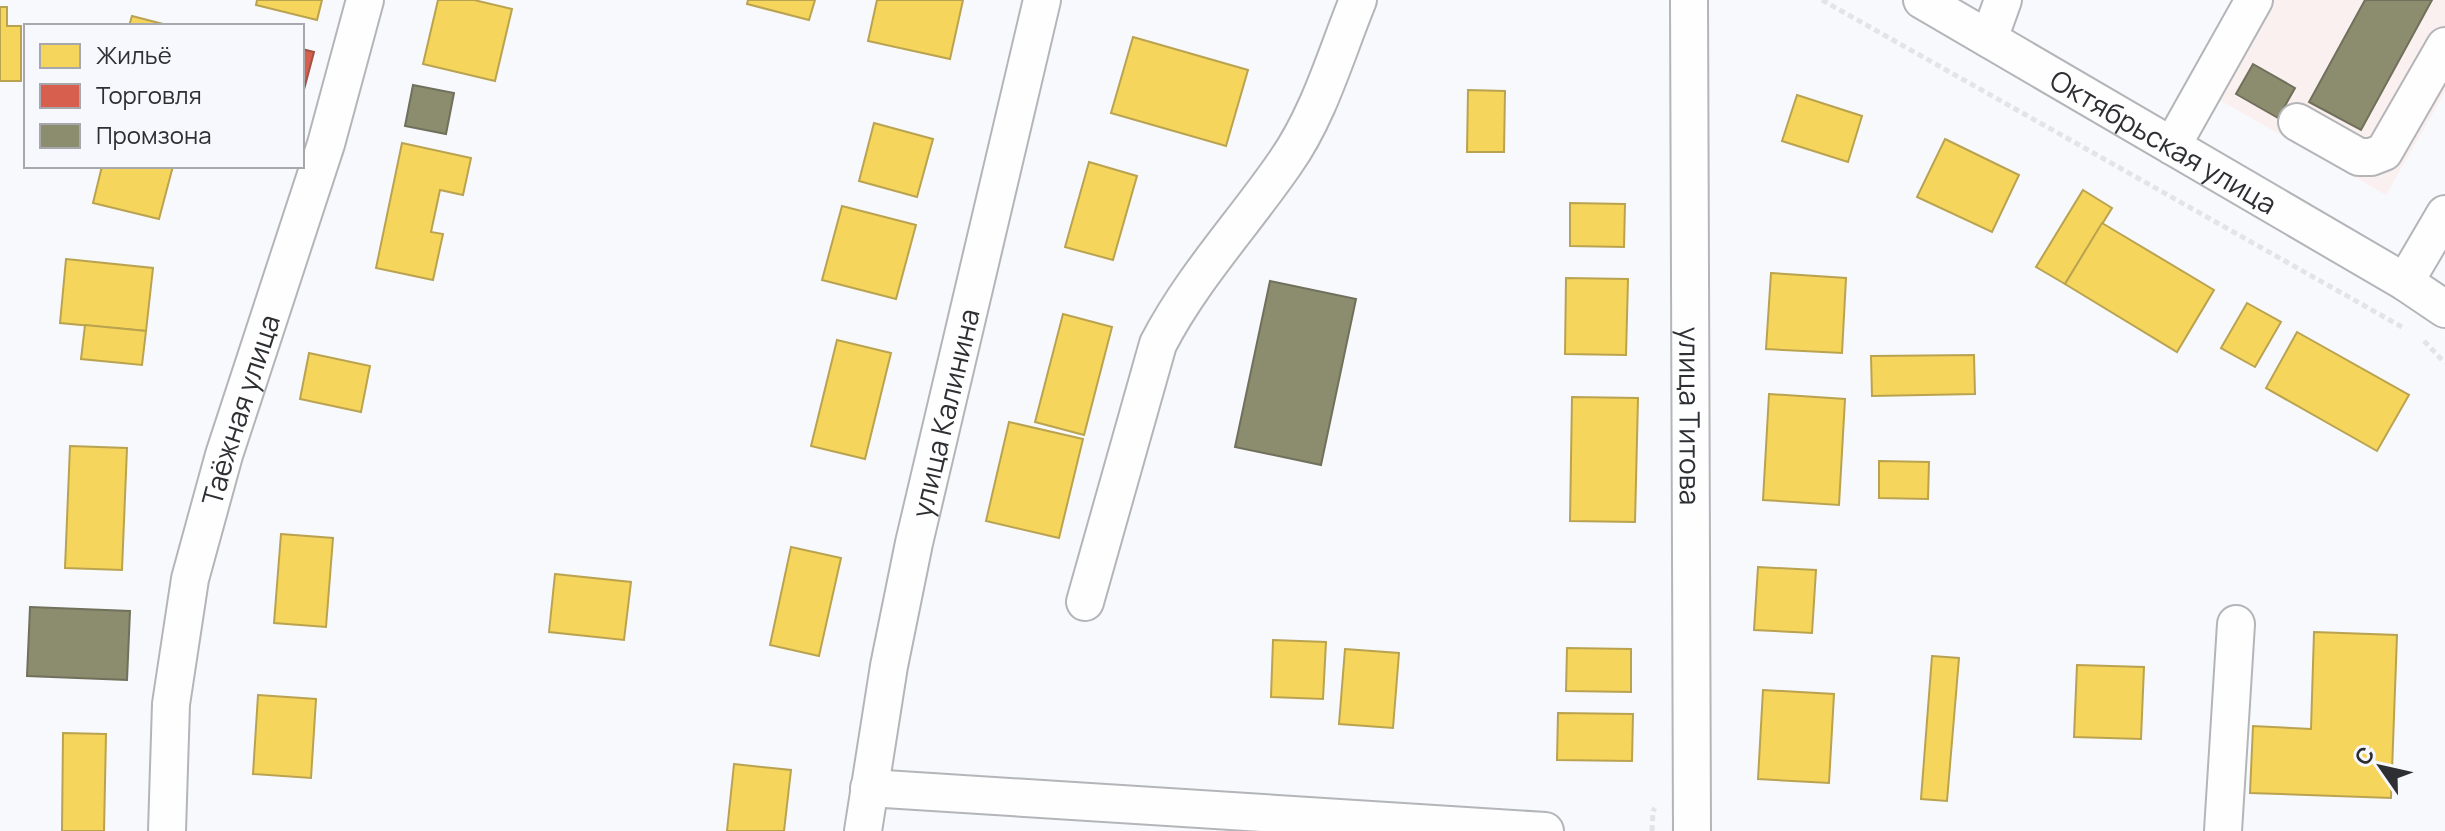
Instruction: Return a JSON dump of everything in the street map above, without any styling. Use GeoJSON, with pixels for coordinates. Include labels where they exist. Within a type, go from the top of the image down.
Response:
{"type":"FeatureCollection","features":[{"type":"Feature","properties":{"kind":"street","name":"Таёжная улица"},"geometry":{"type":"LineString","coordinates":[[167,831],[171,704],[190,579],[224,455],[326,144],[365,0]]}},
{"type":"Feature","properties":{"kind":"street","name":"улица Калинина"},"geometry":{"type":"LineString","coordinates":[[863,831],[914,543],[1042,0]]}},
{"type":"Feature","properties":{"kind":"street"},"geometry":{"type":"LineString","coordinates":[[1085,602],[1158,344],[1176,308],[1286,162],[1308,124],[1358,0]]}},
{"type":"Feature","properties":{"kind":"street","name":"улица Титова"},"geometry":{"type":"LineString","coordinates":[[1689,0],[1692,831]]}},
{"type":"Feature","properties":{"kind":"street","name":"Октябрьская улица"},"geometry":{"type":"LineString","coordinates":[[1922,0],[2405,282],[2445,309]]}},
{"type":"Feature","properties":{"kind":"street"},"geometry":{"type":"LineString","coordinates":[[1989,39],[2003,0]]}},
{"type":"Feature","properties":{"kind":"street"},"geometry":{"type":"LineString","coordinates":[[2172,146],[2254,0]]}},
{"type":"Feature","properties":{"kind":"street"},"geometry":{"type":"LineString","coordinates":[[2297,122],[2359,157],[2384,152],[2445,46]]}},
{"type":"Feature","properties":{"kind":"street"},"geometry":{"type":"LineString","coordinates":[[2405,282],[2445,214]]}},
{"type":"Feature","properties":{"kind":"street"},"geometry":{"type":"LineString","coordinates":[[2223,831],[2236,624]]}},
{"type":"Feature","properties":{"kind":"street"},"geometry":{"type":"LineString","coordinates":[[869,788],[1545,831]]}},
{"type":"Feature","properties":{"kind":"path"},"geometry":{"type":"LineString","coordinates":[[1822,0],[2402,327]]}},
{"type":"Feature","properties":{"kind":"path"},"geometry":{"type":"LineString","coordinates":[[2416,335],[2435,350],[2445,363]]}},
{"type":"Feature","properties":{"kind":"shaded area"},"geometry":{"type":"Polygon","coordinates":[[[2235,0],[2445,0],[2445,92],[2386,195],[2190,83],[2235,0]]]}},
{"type":"Feature","properties":{"kind":"building: Жильё"},"geometry":{"type":"Polygon","coordinates":[[[257,0],[322,0],[317,20],[256,5],[257,0]]]}},
{"type":"Feature","properties":{"kind":"building: Жильё"},"geometry":{"type":"Polygon","coordinates":[[[438,0],[474,0],[512,9],[495,81],[423,64],[438,0]]]}},
{"type":"Feature","properties":{"kind":"building: Жильё"},"geometry":{"type":"Polygon","coordinates":[[[748,0],[815,0],[809,20],[747,4],[748,0]]]}},
{"type":"Feature","properties":{"kind":"building: Жильё"},"geometry":{"type":"Polygon","coordinates":[[[877,0],[963,0],[950,59],[868,41],[877,0]]]}},
{"type":"Feature","properties":{"kind":"building: Жильё"},"geometry":{"type":"Polygon","coordinates":[[[0,7],[7,7],[7,26],[21,26],[21,81],[0,81],[0,7]]]}},
{"type":"Feature","properties":{"kind":"building: Жильё"},"geometry":{"type":"Polygon","coordinates":[[[132,16],[163,24],[130,24],[132,16]]]}},
{"type":"Feature","properties":{"kind":"building: Жильё"},"geometry":{"type":"Polygon","coordinates":[[[1133,37],[1248,70],[1226,146],[1111,113],[1133,37]]]}},
{"type":"Feature","properties":{"kind":"building: Жильё"},"geometry":{"type":"Polygon","coordinates":[[[1468,90],[1505,91],[1504,152],[1467,152],[1468,90]]]}},
{"type":"Feature","properties":{"kind":"building: Жильё"},"geometry":{"type":"Polygon","coordinates":[[[1797,95],[1862,116],[1848,162],[1782,141],[1797,95]]]}},
{"type":"Feature","properties":{"kind":"building: Жильё"},"geometry":{"type":"Polygon","coordinates":[[[874,123],[933,139],[917,197],[859,181],[874,123]]]}},
{"type":"Feature","properties":{"kind":"building: Жильё"},"geometry":{"type":"Polygon","coordinates":[[[1945,139],[2019,175],[1992,232],[1917,197],[1945,139]]]}},
{"type":"Feature","properties":{"kind":"building: Жильё"},"geometry":{"type":"Polygon","coordinates":[[[402,143],[471,158],[463,195],[440,190],[431,232],[443,234],[433,280],[376,268],[402,143]]]}},
{"type":"Feature","properties":{"kind":"building: Жильё"},"geometry":{"type":"Polygon","coordinates":[[[1089,162],[1137,176],[1113,260],[1065,247],[1089,162]]]}},
{"type":"Feature","properties":{"kind":"building: Жильё"},"geometry":{"type":"Polygon","coordinates":[[[102,168],[172,168],[159,219],[93,203],[102,168]]]}},
{"type":"Feature","properties":{"kind":"building: Жильё"},"geometry":{"type":"Polygon","coordinates":[[[2083,190],[2112,208],[2065,284],[2036,267],[2083,190]]]}},
{"type":"Feature","properties":{"kind":"building: Жильё"},"geometry":{"type":"Polygon","coordinates":[[[1570,203],[1625,204],[1624,247],[1570,246],[1570,203]]]}},
{"type":"Feature","properties":{"kind":"building: Жильё"},"geometry":{"type":"Polygon","coordinates":[[[842,206],[916,225],[896,299],[822,280],[842,206]]]}},
{"type":"Feature","properties":{"kind":"building: Жильё"},"geometry":{"type":"Polygon","coordinates":[[[2102,223],[2214,290],[2177,352],[2065,284],[2102,223]]]}},
{"type":"Feature","properties":{"kind":"building: Жильё"},"geometry":{"type":"Polygon","coordinates":[[[66,259],[153,268],[146,331],[60,323],[66,259]]]}},
{"type":"Feature","properties":{"kind":"building: Жильё"},"geometry":{"type":"Polygon","coordinates":[[[1771,273],[1846,278],[1842,353],[1766,349],[1771,273]]]}},
{"type":"Feature","properties":{"kind":"building: Жильё"},"geometry":{"type":"Polygon","coordinates":[[[1566,278],[1628,279],[1626,355],[1565,354],[1566,278]]]}},
{"type":"Feature","properties":{"kind":"building: Жильё"},"geometry":{"type":"Polygon","coordinates":[[[2247,303],[2281,322],[2255,367],[2221,348],[2247,303]]]}},
{"type":"Feature","properties":{"kind":"building: Жильё"},"geometry":{"type":"Polygon","coordinates":[[[1063,314],[1112,327],[1084,435],[1035,422],[1063,314]]]}},
{"type":"Feature","properties":{"kind":"building: Жильё"},"geometry":{"type":"Polygon","coordinates":[[[85,325],[146,331],[142,365],[81,359],[85,325]]]}},
{"type":"Feature","properties":{"kind":"building: Жильё"},"geometry":{"type":"Polygon","coordinates":[[[2297,332],[2409,395],[2377,451],[2266,388],[2297,332]]]}},
{"type":"Feature","properties":{"kind":"building: Жильё"},"geometry":{"type":"Polygon","coordinates":[[[837,340],[891,353],[865,459],[811,446],[837,340]]]}},
{"type":"Feature","properties":{"kind":"building: Жильё"},"geometry":{"type":"Polygon","coordinates":[[[309,353],[370,366],[361,412],[300,399],[309,353]]]}},
{"type":"Feature","properties":{"kind":"building: Жильё"},"geometry":{"type":"Polygon","coordinates":[[[1974,355],[1975,394],[1872,396],[1871,356],[1974,355]]]}},
{"type":"Feature","properties":{"kind":"building: Жильё"},"geometry":{"type":"Polygon","coordinates":[[[1769,394],[1845,399],[1839,505],[1763,500],[1769,394]]]}},
{"type":"Feature","properties":{"kind":"building: Жильё"},"geometry":{"type":"Polygon","coordinates":[[[1572,397],[1638,398],[1635,522],[1570,521],[1572,397]]]}},
{"type":"Feature","properties":{"kind":"building: Жильё"},"geometry":{"type":"Polygon","coordinates":[[[1009,422],[1083,439],[1059,538],[986,521],[1009,422]]]}},
{"type":"Feature","properties":{"kind":"building: Жильё"},"geometry":{"type":"Polygon","coordinates":[[[70,446],[127,448],[122,570],[65,568],[70,446]]]}},
{"type":"Feature","properties":{"kind":"building: Жильё"},"geometry":{"type":"Polygon","coordinates":[[[1879,461],[1929,462],[1928,499],[1879,498],[1879,461]]]}},
{"type":"Feature","properties":{"kind":"building: Жильё"},"geometry":{"type":"Polygon","coordinates":[[[281,534],[333,538],[326,627],[274,623],[281,534]]]}},
{"type":"Feature","properties":{"kind":"building: Жильё"},"geometry":{"type":"Polygon","coordinates":[[[791,547],[841,558],[819,656],[770,645],[791,547]]]}},
{"type":"Feature","properties":{"kind":"building: Жильё"},"geometry":{"type":"Polygon","coordinates":[[[1758,567],[1816,570],[1812,633],[1754,630],[1758,567]]]}},
{"type":"Feature","properties":{"kind":"building: Жильё"},"geometry":{"type":"Polygon","coordinates":[[[555,574],[631,582],[624,640],[549,632],[555,574]]]}},
{"type":"Feature","properties":{"kind":"building: Жильё"},"geometry":{"type":"Polygon","coordinates":[[[2314,632],[2397,635],[2391,798],[2250,793],[2253,726],[2311,729],[2314,632]]]}},
{"type":"Feature","properties":{"kind":"building: Жильё"},"geometry":{"type":"Polygon","coordinates":[[[1273,640],[1326,642],[1323,699],[1271,697],[1273,640]]]}},
{"type":"Feature","properties":{"kind":"building: Жильё"},"geometry":{"type":"Polygon","coordinates":[[[1567,648],[1631,649],[1631,692],[1566,691],[1567,648]]]}},
{"type":"Feature","properties":{"kind":"building: Жильё"},"geometry":{"type":"Polygon","coordinates":[[[1345,649],[1399,653],[1393,728],[1339,724],[1345,649]]]}},
{"type":"Feature","properties":{"kind":"building: Жильё"},"geometry":{"type":"Polygon","coordinates":[[[1932,656],[1959,658],[1947,801],[1921,799],[1932,656]]]}},
{"type":"Feature","properties":{"kind":"building: Жильё"},"geometry":{"type":"Polygon","coordinates":[[[2077,665],[2144,667],[2141,739],[2074,737],[2077,665]]]}},
{"type":"Feature","properties":{"kind":"building: Жильё"},"geometry":{"type":"Polygon","coordinates":[[[1763,690],[1834,694],[1829,783],[1758,779],[1763,690]]]}},
{"type":"Feature","properties":{"kind":"building: Жильё"},"geometry":{"type":"Polygon","coordinates":[[[258,695],[316,699],[311,778],[253,774],[258,695]]]}},
{"type":"Feature","properties":{"kind":"building: Жильё"},"geometry":{"type":"Polygon","coordinates":[[[1558,713],[1633,714],[1632,761],[1557,760],[1558,713]]]}},
{"type":"Feature","properties":{"kind":"building: Жильё"},"geometry":{"type":"Polygon","coordinates":[[[63,733],[106,734],[104,831],[62,831],[63,733]]]}},
{"type":"Feature","properties":{"kind":"building: Жильё"},"geometry":{"type":"Polygon","coordinates":[[[734,764],[791,770],[784,831],[727,831],[734,764]]]}},
{"type":"Feature","properties":{"kind":"building: Торговля"},"geometry":{"type":"Polygon","coordinates":[[[304,50],[314,52],[304,90],[304,50]]]}},
{"type":"Feature","properties":{"kind":"building: Промзона"},"geometry":{"type":"Polygon","coordinates":[[[2365,0],[2432,0],[2361,130],[2309,102],[2365,0]]]}},
{"type":"Feature","properties":{"kind":"building: Промзона"},"geometry":{"type":"Polygon","coordinates":[[[2253,64],[2295,88],[2278,118],[2236,94],[2253,64]]]}},
{"type":"Feature","properties":{"kind":"building: Промзона"},"geometry":{"type":"Polygon","coordinates":[[[413,85],[454,93],[446,134],[405,126],[413,85]]]}},
{"type":"Feature","properties":{"kind":"building: Промзона"},"geometry":{"type":"Polygon","coordinates":[[[1270,281],[1356,299],[1321,465],[1235,447],[1270,281]]]}},
{"type":"Feature","properties":{"kind":"building: Промзона"},"geometry":{"type":"Polygon","coordinates":[[[30,607],[130,611],[127,680],[27,676],[30,607]]]}}]}
